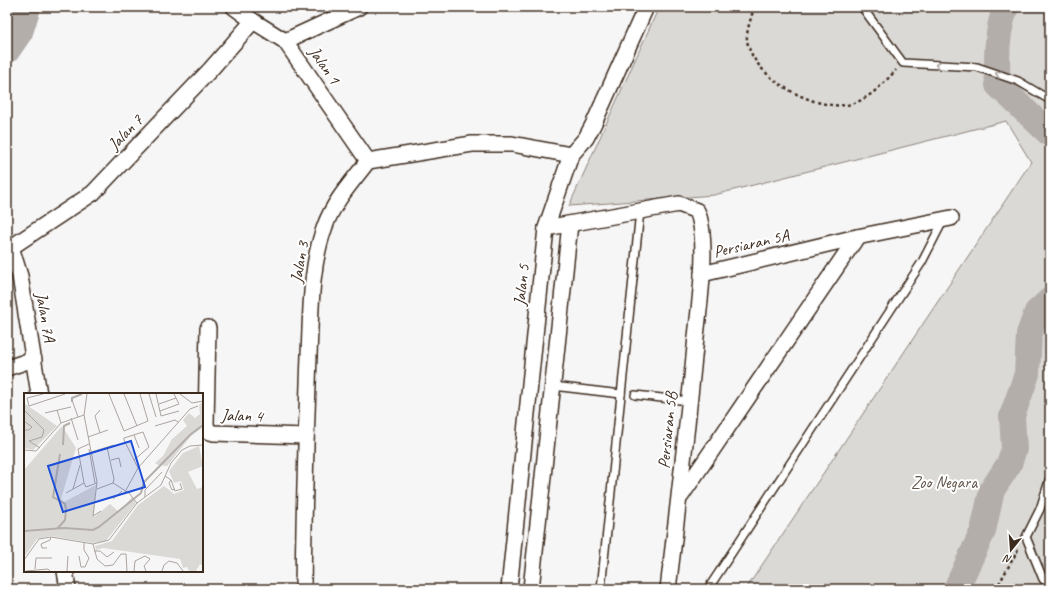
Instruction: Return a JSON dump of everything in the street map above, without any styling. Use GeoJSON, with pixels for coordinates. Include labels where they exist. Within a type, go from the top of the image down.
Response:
{"type":"FeatureCollection","features":[{"type":"Feature","properties":{"kind":"street","name":"Jalan 1"},"geometry":{"type":"LineString","coordinates":[[234,7],[252,21],[285,41],[368,161]]}},
{"type":"Feature","properties":{"kind":"street"},"geometry":{"type":"LineString","coordinates":[[285,41],[359,7]]}},
{"type":"Feature","properties":{"kind":"street","name":"Jalan 5"},"geometry":{"type":"LineString","coordinates":[[509,589],[546,228],[571,155],[586,138],[594,123],[646,7]]}},
{"type":"Feature","properties":{"kind":"street","name":"Jalan 7"},"geometry":{"type":"LineString","coordinates":[[9,249],[93,193],[210,70],[252,21]]}},
{"type":"Feature","properties":{"kind":"street"},"geometry":{"type":"LineString","coordinates":[[368,161],[472,144],[512,144],[571,155]]}},
{"type":"Feature","properties":{"kind":"street","name":"Jalan 3"},"geometry":{"type":"LineString","coordinates":[[303,589],[306,436],[312,293],[318,256],[325,227],[336,203],[368,161]]}},
{"type":"Feature","properties":{"kind":"street","name":"Persiaran 5A"},"geometry":{"type":"LineString","coordinates":[[546,228],[679,204],[697,211],[701,225],[702,274],[857,237],[948,218]]}},
{"type":"Feature","properties":{"kind":"street"},"geometry":{"type":"LineString","coordinates":[[531,589],[570,224]]}},
{"type":"Feature","properties":{"kind":"street"},"geometry":{"type":"LineString","coordinates":[[680,498],[857,237]]}},
{"type":"Feature","properties":{"kind":"street","name":"Jalan 7A"},"geometry":{"type":"LineString","coordinates":[[9,249],[20,276],[39,393]]}},
{"type":"Feature","properties":{"kind":"street","name":"Persiaran 5B"},"geometry":{"type":"LineString","coordinates":[[668,589],[680,498],[702,274]]}},
{"type":"Feature","properties":{"kind":"street","name":"Jalan 4"},"geometry":{"type":"LineString","coordinates":[[208,328],[207,431],[214,433],[306,436]]}},
{"type":"Feature","properties":{"kind":"street"},"geometry":{"type":"LineString","coordinates":[[7,368],[34,359]]}},
{"type":"Feature","properties":{"kind":"street"},"geometry":{"type":"LineString","coordinates":[[65,572],[68,589]]}},
{"type":"Feature","properties":{"kind":"lane"},"geometry":{"type":"LineString","coordinates":[[862,7],[903,63],[977,67],[1018,81],[1050,100]]}},
{"type":"Feature","properties":{"kind":"lane"},"geometry":{"type":"LineString","coordinates":[[601,589],[640,211]]}},
{"type":"Feature","properties":{"kind":"lane"},"geometry":{"type":"LineString","coordinates":[[708,589],[922,262],[948,218]]}},
{"type":"Feature","properties":{"kind":"lane"},"geometry":{"type":"LineString","coordinates":[[553,386],[621,394]]}},
{"type":"Feature","properties":{"kind":"lane"},"geometry":{"type":"LineString","coordinates":[[635,395],[689,401]]}},
{"type":"Feature","properties":{"kind":"lane"},"geometry":{"type":"LineString","coordinates":[[1050,478],[1040,509],[1026,538],[1043,579],[1050,586]]}},
{"type":"Feature","properties":{"kind":"path"},"geometry":{"type":"LineString","coordinates":[[754,7],[747,39],[754,59],[770,77],[796,94],[825,104],[848,105],[876,92],[903,63]]}},
{"type":"Feature","properties":{"kind":"path"},"geometry":{"type":"LineString","coordinates":[[996,589],[1026,538]]}},
{"type":"Feature","properties":{"kind":"green space","name":"Zoo Negara"},"geometry":{"type":"Polygon","coordinates":[[[659,7],[1050,7],[1050,589],[746,589],[1031,162],[1006,121],[714,195],[569,206],[659,7]]]}},
{"type":"Feature","properties":{"kind":"waterway"},"geometry":{"type":"LineString","coordinates":[[7,51],[20,32],[28,7]]}},
{"type":"Feature","properties":{"kind":"waterway"},"geometry":{"type":"LineString","coordinates":[[1006,7],[1000,26],[997,66],[998,85],[1050,134]]}},
{"type":"Feature","properties":{"kind":"waterway"},"geometry":{"type":"LineString","coordinates":[[956,589],[983,531],[992,490],[1009,464],[1014,449],[1012,416],[1027,374],[1029,334],[1037,312],[1050,300]]}}]}
